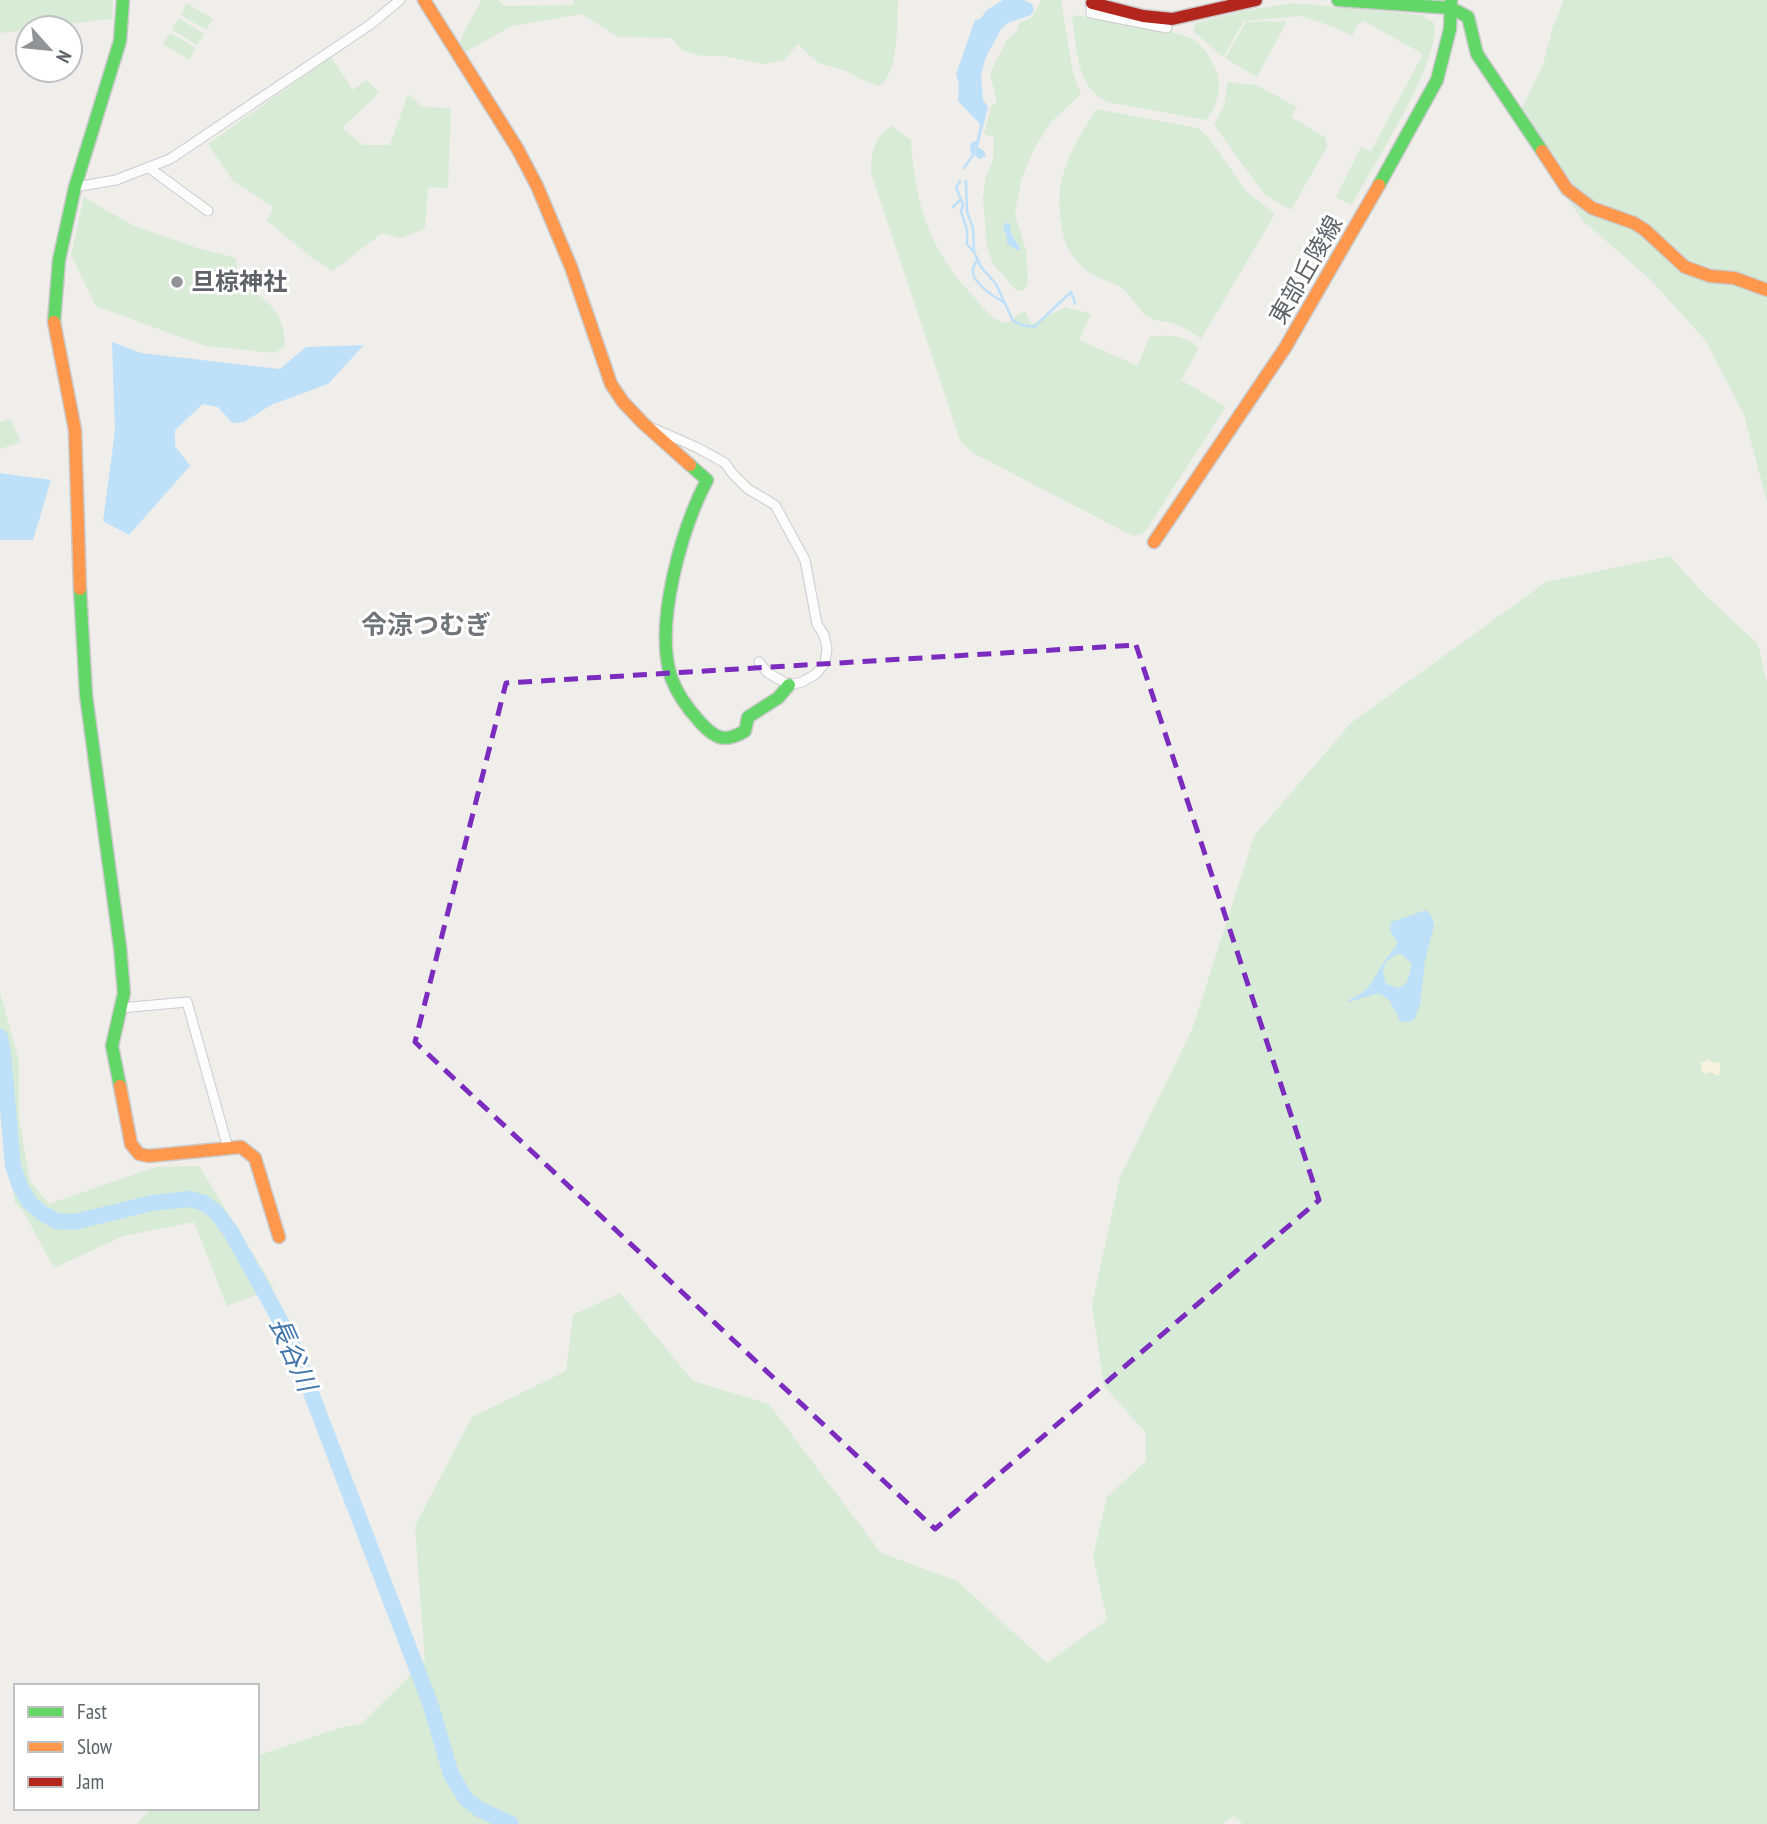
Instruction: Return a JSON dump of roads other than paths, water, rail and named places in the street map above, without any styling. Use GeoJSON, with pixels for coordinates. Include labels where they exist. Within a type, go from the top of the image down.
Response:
{"type":"FeatureCollection","features":[{"type":"Feature","properties":{"kind":"street"},"geometry":{"type":"LineString","coordinates":[[123,0],[120,41],[75,187],[60,260],[53,318],[75,430],[84,670],[124,993],[113,1046],[131,1144],[139,1154],[149,1156],[241,1147],[255,1158],[279,1237]]}},
{"type":"Feature","properties":{"kind":"street"},"geometry":{"type":"LineString","coordinates":[[75,187],[116,180],[170,159],[371,24],[400,0]]}},
{"type":"Feature","properties":{"kind":"street"},"geometry":{"type":"LineString","coordinates":[[424,0],[517,148],[537,186],[571,267],[611,384],[623,402],[644,424],[707,480],[682,536],[666,641],[669,668],[678,694],[712,736],[723,741],[735,738],[745,731],[748,717],[778,698],[789,685],[802,682],[816,674],[825,663],[827,648],[824,635],[817,624],[805,560],[775,505],[748,489],[725,463],[644,424]]}},
{"type":"Feature","properties":{"kind":"street"},"geometry":{"type":"LineString","coordinates":[[1167,28],[1091,13],[1091,1],[1161,19],[1199,14],[1237,2],[1255,0]]}},
{"type":"Feature","properties":{"kind":"street"},"geometry":{"type":"LineString","coordinates":[[1338,0],[1451,4],[1468,17],[1477,54],[1567,189],[1578,199],[1592,208],[1634,223],[1685,267],[1710,276],[1734,278],[1767,290]]}},
{"type":"Feature","properties":{"kind":"street","name":"東部丘陵線"},"geometry":{"type":"LineString","coordinates":[[1154,542],[1285,348],[1437,80],[1445,54],[1451,4]]}},
{"type":"Feature","properties":{"kind":"street"},"geometry":{"type":"LineString","coordinates":[[148,167],[208,211]]}},
{"type":"Feature","properties":{"kind":"street"},"geometry":{"type":"LineString","coordinates":[[759,662],[768,673],[789,685]]}},
{"type":"Feature","properties":{"kind":"street"},"geometry":{"type":"LineString","coordinates":[[120,1008],[187,1002],[228,1149]]}},
{"type":"Feature","properties":{"kind":"water"},"geometry":{"type":"Polygon","coordinates":[[[1003,0],[1024,0],[1032,4],[1034,10],[1031,15],[1008,23],[1001,29],[985,59],[981,77],[983,100],[988,107],[978,147],[986,156],[980,159],[970,152],[971,143],[977,140],[980,124],[958,101],[959,84],[956,74],[975,20],[1003,0]]]}},
{"type":"Feature","properties":{"kind":"water"},"geometry":{"type":"Polygon","coordinates":[[[1005,223],[1010,223],[1011,233],[1020,248],[1019,251],[1007,244],[1003,228],[1005,223]]]}},
{"type":"Feature","properties":{"kind":"water"},"geometry":{"type":"Polygon","coordinates":[[[112,342],[141,353],[280,369],[306,347],[364,345],[328,384],[271,405],[244,422],[232,423],[218,407],[203,404],[175,430],[175,446],[190,466],[129,535],[103,521],[115,431],[112,342]]]}},
{"type":"Feature","properties":{"kind":"water"},"geometry":{"type":"Polygon","coordinates":[[[0,473],[51,480],[33,540],[0,540],[0,473]]]}},
{"type":"Feature","properties":{"kind":"water"},"geometry":{"type":"Polygon","coordinates":[[[1426,910],[1432,917],[1434,926],[1425,961],[1420,1005],[1414,1020],[1407,1022],[1400,1021],[1390,1001],[1379,993],[1349,1002],[1348,1000],[1362,993],[1370,985],[1398,943],[1390,931],[1391,922],[1426,910]],[[1397,954],[1386,962],[1383,971],[1386,984],[1399,988],[1407,982],[1412,964],[1397,954]]]}},
{"type":"Feature","properties":{"kind":"waterway"},"geometry":{"type":"LineString","coordinates":[[964,168],[973,155]]}},
{"type":"Feature","properties":{"kind":"waterway"},"geometry":{"type":"LineString","coordinates":[[953,207],[961,199],[956,188],[960,181]]}},
{"type":"Feature","properties":{"kind":"waterway"},"geometry":{"type":"LineString","coordinates":[[966,181],[967,212],[973,228],[974,252],[981,267],[996,284],[1013,321],[1034,327],[1071,292],[1075,303]]}},
{"type":"Feature","properties":{"kind":"waterway"},"geometry":{"type":"LineString","coordinates":[[961,199],[967,244],[974,252]]}},
{"type":"Feature","properties":{"kind":"waterway"},"geometry":{"type":"LineString","coordinates":[[978,259],[973,269],[975,279],[1003,302]]}},
{"type":"Feature","properties":{"kind":"waterway","name":"長谷川"},"geometry":{"type":"LineString","coordinates":[[0,1037],[13,1166],[29,1202],[43,1214],[57,1221],[74,1222],[152,1203],[190,1199],[204,1203],[217,1213],[231,1232],[290,1338],[430,1703],[451,1774],[466,1799],[479,1809],[511,1824]]}},
{"type":"Feature","properties":{"kind":"place","name":"旦椋神社"},"geometry":{"type":"Point","coordinates":[177,282]}},
{"type":"Feature","properties":{"kind":"district","name":"令涼つむぎ"},"geometry":{"type":"Point","coordinates":[426,625]}}]}
